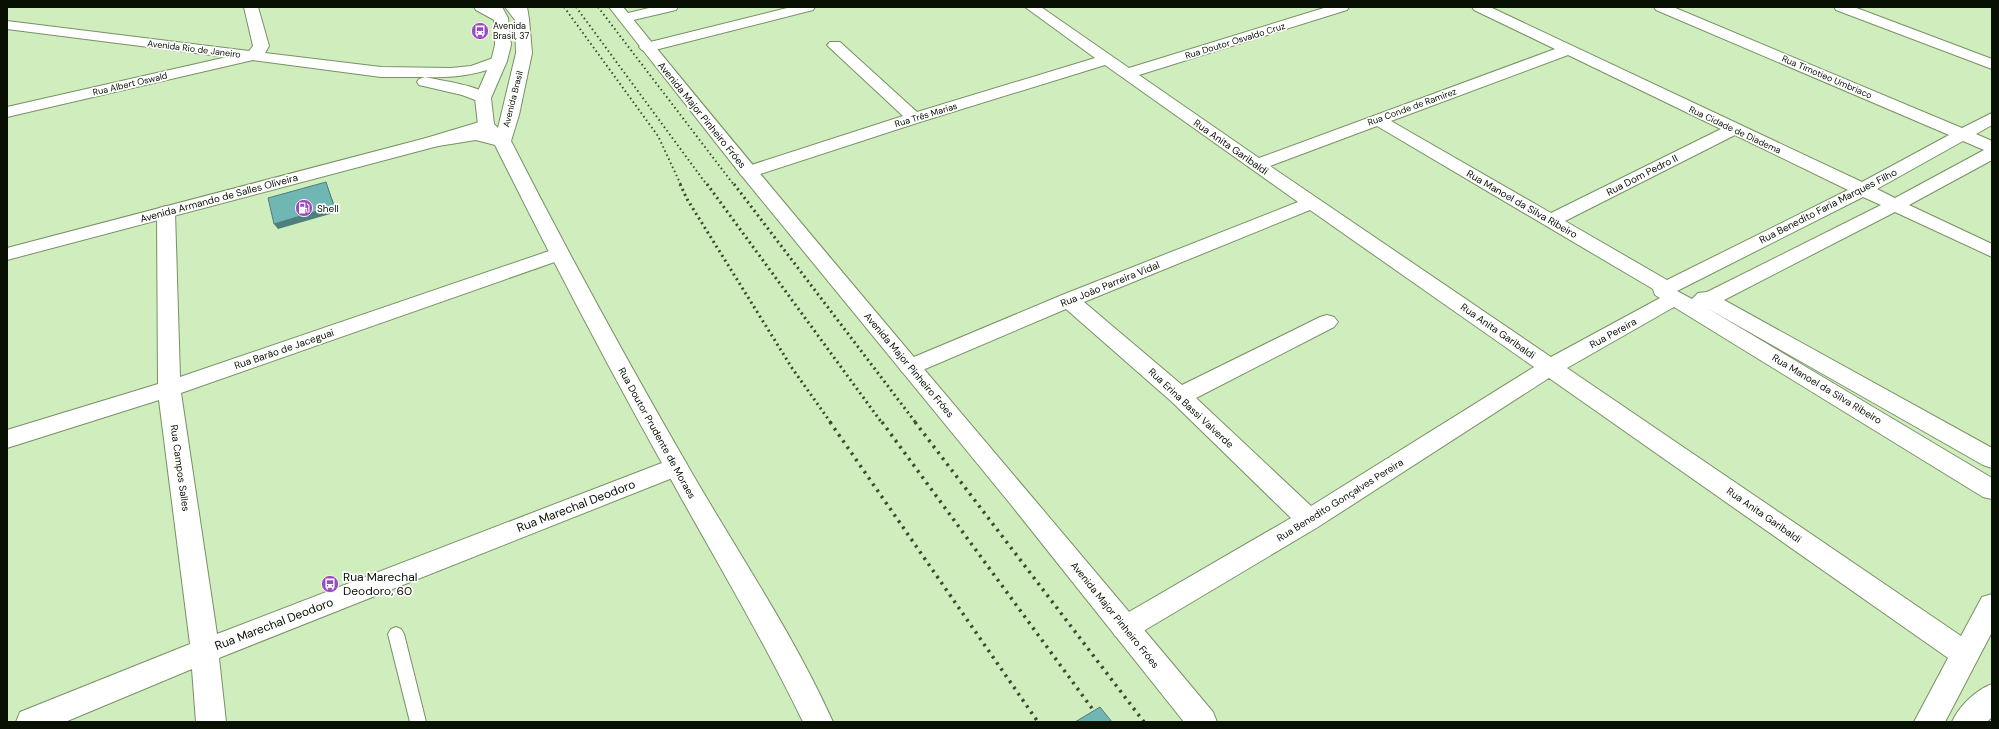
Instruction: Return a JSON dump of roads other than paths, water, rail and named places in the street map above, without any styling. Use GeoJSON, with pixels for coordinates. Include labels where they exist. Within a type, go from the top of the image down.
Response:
{"type":"FeatureCollection","features":[{"type":"Feature","properties":{"kind":"main road"},"geometry":{"type":"LineString","coordinates":[[251,7],[261,46],[259,51],[252,56]]}},
{"type":"Feature","properties":{"kind":"main road","name":"Avenida Brasil"},"geometry":{"type":"LineString","coordinates":[[481,7],[498,12],[503,45],[499,61],[483,98],[486,125],[502,141],[511,115],[524,53],[518,11]]}},
{"type":"Feature","properties":{"kind":"main road"},"geometry":{"type":"LineString","coordinates":[[620,12],[671,7]]}},
{"type":"Feature","properties":{"kind":"main road"},"geometry":{"type":"LineString","coordinates":[[647,47],[808,7]]}},
{"type":"Feature","properties":{"kind":"main road","name":"Rua Anita Garibaldi"},"geometry":{"type":"LineString","coordinates":[[1032,7],[1105,60],[1965,654]]}},
{"type":"Feature","properties":{"kind":"main road","name":"Rua Doutor Osvaldo Cruz"},"geometry":{"type":"LineString","coordinates":[[1127,74],[1342,7]]}},
{"type":"Feature","properties":{"kind":"main road","name":"Rua Cidade de Diadema"},"geometry":{"type":"LineString","coordinates":[[1480,7],[1567,50],[1864,189],[1992,251]]}},
{"type":"Feature","properties":{"kind":"main road","name":"Rua Timotieo Umbriaco"},"geometry":{"type":"LineString","coordinates":[[1661,7],[1992,147]]}},
{"type":"Feature","properties":{"kind":"main road"},"geometry":{"type":"LineString","coordinates":[[1841,7],[1992,64]]}},
{"type":"Feature","properties":{"kind":"main road","name":"Avenida Major Pinheiro Fróes"},"geometry":{"type":"LineString","coordinates":[[620,12],[748,172],[1021,498],[1202,722]]}},
{"type":"Feature","properties":{"kind":"main road","name":"Avenida Rio de Janeiro"},"geometry":{"type":"LineString","coordinates":[[7,25],[381,72],[467,91],[483,98]]}},
{"type":"Feature","properties":{"kind":"main road"},"geometry":{"type":"LineString","coordinates":[[835,45],[914,118]]}},
{"type":"Feature","properties":{"kind":"main road","name":"Rua Conde de Ramirez"},"geometry":{"type":"LineString","coordinates":[[1257,165],[1567,50]]}},
{"type":"Feature","properties":{"kind":"main road","name":"Rua Albert Oswald"},"geometry":{"type":"LineString","coordinates":[[7,112],[252,56]]}},
{"type":"Feature","properties":{"kind":"main road","name":"Rua Três Marias"},"geometry":{"type":"LineString","coordinates":[[748,172],[914,118],[1105,60]]}},
{"type":"Feature","properties":{"kind":"main road","name":"Avenida Rio de Janeiro"},"geometry":{"type":"LineString","coordinates":[[381,72],[451,73],[474,70],[499,61]]}},
{"type":"Feature","properties":{"kind":"main road","name":"Avenida Armando de Salles Oliveira"},"geometry":{"type":"LineString","coordinates":[[432,142],[470,119],[478,111],[483,98]]}},
{"type":"Feature","properties":{"kind":"main road","name":"Avenida Armando de Salles Oliveira"},"geometry":{"type":"LineString","coordinates":[[7,254],[432,142],[486,125],[511,115]]}},
{"type":"Feature","properties":{"kind":"main road","name":"Rua Benedito Faria Marques Filho"},"geometry":{"type":"LineString","coordinates":[[1680,294],[1992,118]]}},
{"type":"Feature","properties":{"kind":"main road","name":"Rua Manoel da Silva Ribeiro"},"geometry":{"type":"LineString","coordinates":[[1378,120],[1550,221],[1680,294],[1992,459]]}},
{"type":"Feature","properties":{"kind":"main road","name":"Rua Dom Pedro II"},"geometry":{"type":"LineString","coordinates":[[1550,221],[1734,129]]}},
{"type":"Feature","properties":{"kind":"main road"},"geometry":{"type":"LineString","coordinates":[[432,142],[476,135],[502,141]]}},
{"type":"Feature","properties":{"kind":"main road","name":"Rua Doutor Prudente de Moraes"},"geometry":{"type":"LineString","coordinates":[[502,141],[559,254],[676,468],[793,671],[818,722]]}},
{"type":"Feature","properties":{"kind":"main road"},"geometry":{"type":"LineString","coordinates":[[1680,294],[1895,205],[1992,154]]}},
{"type":"Feature","properties":{"kind":"main road","name":"Rua João Parreira Vidal"},"geometry":{"type":"LineString","coordinates":[[910,367],[1069,300],[1312,203]]}},
{"type":"Feature","properties":{"kind":"main road","name":"Rua Campos Salles"},"geometry":{"type":"LineString","coordinates":[[166,212],[170,389],[204,651],[210,722]]}},
{"type":"Feature","properties":{"kind":"main road","name":"Rua Barão de Jaceguai"},"geometry":{"type":"LineString","coordinates":[[7,439],[170,389],[559,254]]}},
{"type":"Feature","properties":{"kind":"main road","name":"Rua Manoel da Silva Ribeiro"},"geometry":{"type":"LineString","coordinates":[[1680,294],[1992,490]]}},
{"type":"Feature","properties":{"kind":"main road","name":"Rua Pereira"},"geometry":{"type":"LineString","coordinates":[[1551,367],[1680,294]]}},
{"type":"Feature","properties":{"kind":"main road","name":"Rua Erina Bassi Valverde"},"geometry":{"type":"LineString","coordinates":[[1069,300],[1180,396],[1309,520]]}},
{"type":"Feature","properties":{"kind":"main road"},"geometry":{"type":"LineString","coordinates":[[1180,396],[1327,322]]}},
{"type":"Feature","properties":{"kind":"main road","name":"Rua Benedito Gonçalves Pereira"},"geometry":{"type":"LineString","coordinates":[[1125,628],[1309,520],[1551,367]]}},
{"type":"Feature","properties":{"kind":"main road","name":"Rua Marechal Deodoro"},"geometry":{"type":"LineString","coordinates":[[30,722],[204,651],[676,468]]}},
{"type":"Feature","properties":{"kind":"main road"},"geometry":{"type":"LineString","coordinates":[[1929,722],[1992,605]]}},
{"type":"Feature","properties":{"kind":"main road"},"geometry":{"type":"LineString","coordinates":[[1967,722],[1992,697]]}},
{"type":"Feature","properties":{"kind":"lane"},"geometry":{"type":"LineString","coordinates":[[396,634],[418,722]]}},
{"type":"Feature","properties":{"kind":"railway"},"geometry":{"type":"LineString","coordinates":[[564,7],[658,136],[681,185]]}},
{"type":"Feature","properties":{"kind":"railway"},"geometry":{"type":"LineString","coordinates":[[576,7],[707,185]]}},
{"type":"Feature","properties":{"kind":"railway"},"geometry":{"type":"LineString","coordinates":[[598,7],[734,185]]}},
{"type":"Feature","properties":{"kind":"railway"},"geometry":{"type":"LineString","coordinates":[[680,184],[687,199],[792,368],[831,423]]}},
{"type":"Feature","properties":{"kind":"railway"},"geometry":{"type":"LineString","coordinates":[[707,184],[882,423]]}},
{"type":"Feature","properties":{"kind":"railway"},"geometry":{"type":"LineString","coordinates":[[734,184],[916,423]]}},
{"type":"Feature","properties":{"kind":"railway"},"geometry":{"type":"LineString","coordinates":[[830,422],[1038,722]]}},
{"type":"Feature","properties":{"kind":"railway"},"geometry":{"type":"LineString","coordinates":[[882,422],[1102,722]]}},
{"type":"Feature","properties":{"kind":"railway"},"geometry":{"type":"LineString","coordinates":[[915,422],[1144,722]]}},
{"type":"Feature","properties":{"kind":"place","name":"Avenida Brasil, 37"},"geometry":{"type":"Point","coordinates":[480,31]}},
{"type":"Feature","properties":{"kind":"place","name":"Shell"},"geometry":{"type":"Point","coordinates":[304,208]}},
{"type":"Feature","properties":{"kind":"place","name":"Rua Marechal Deodoro, 60"},"geometry":{"type":"Point","coordinates":[330,584]}}]}
